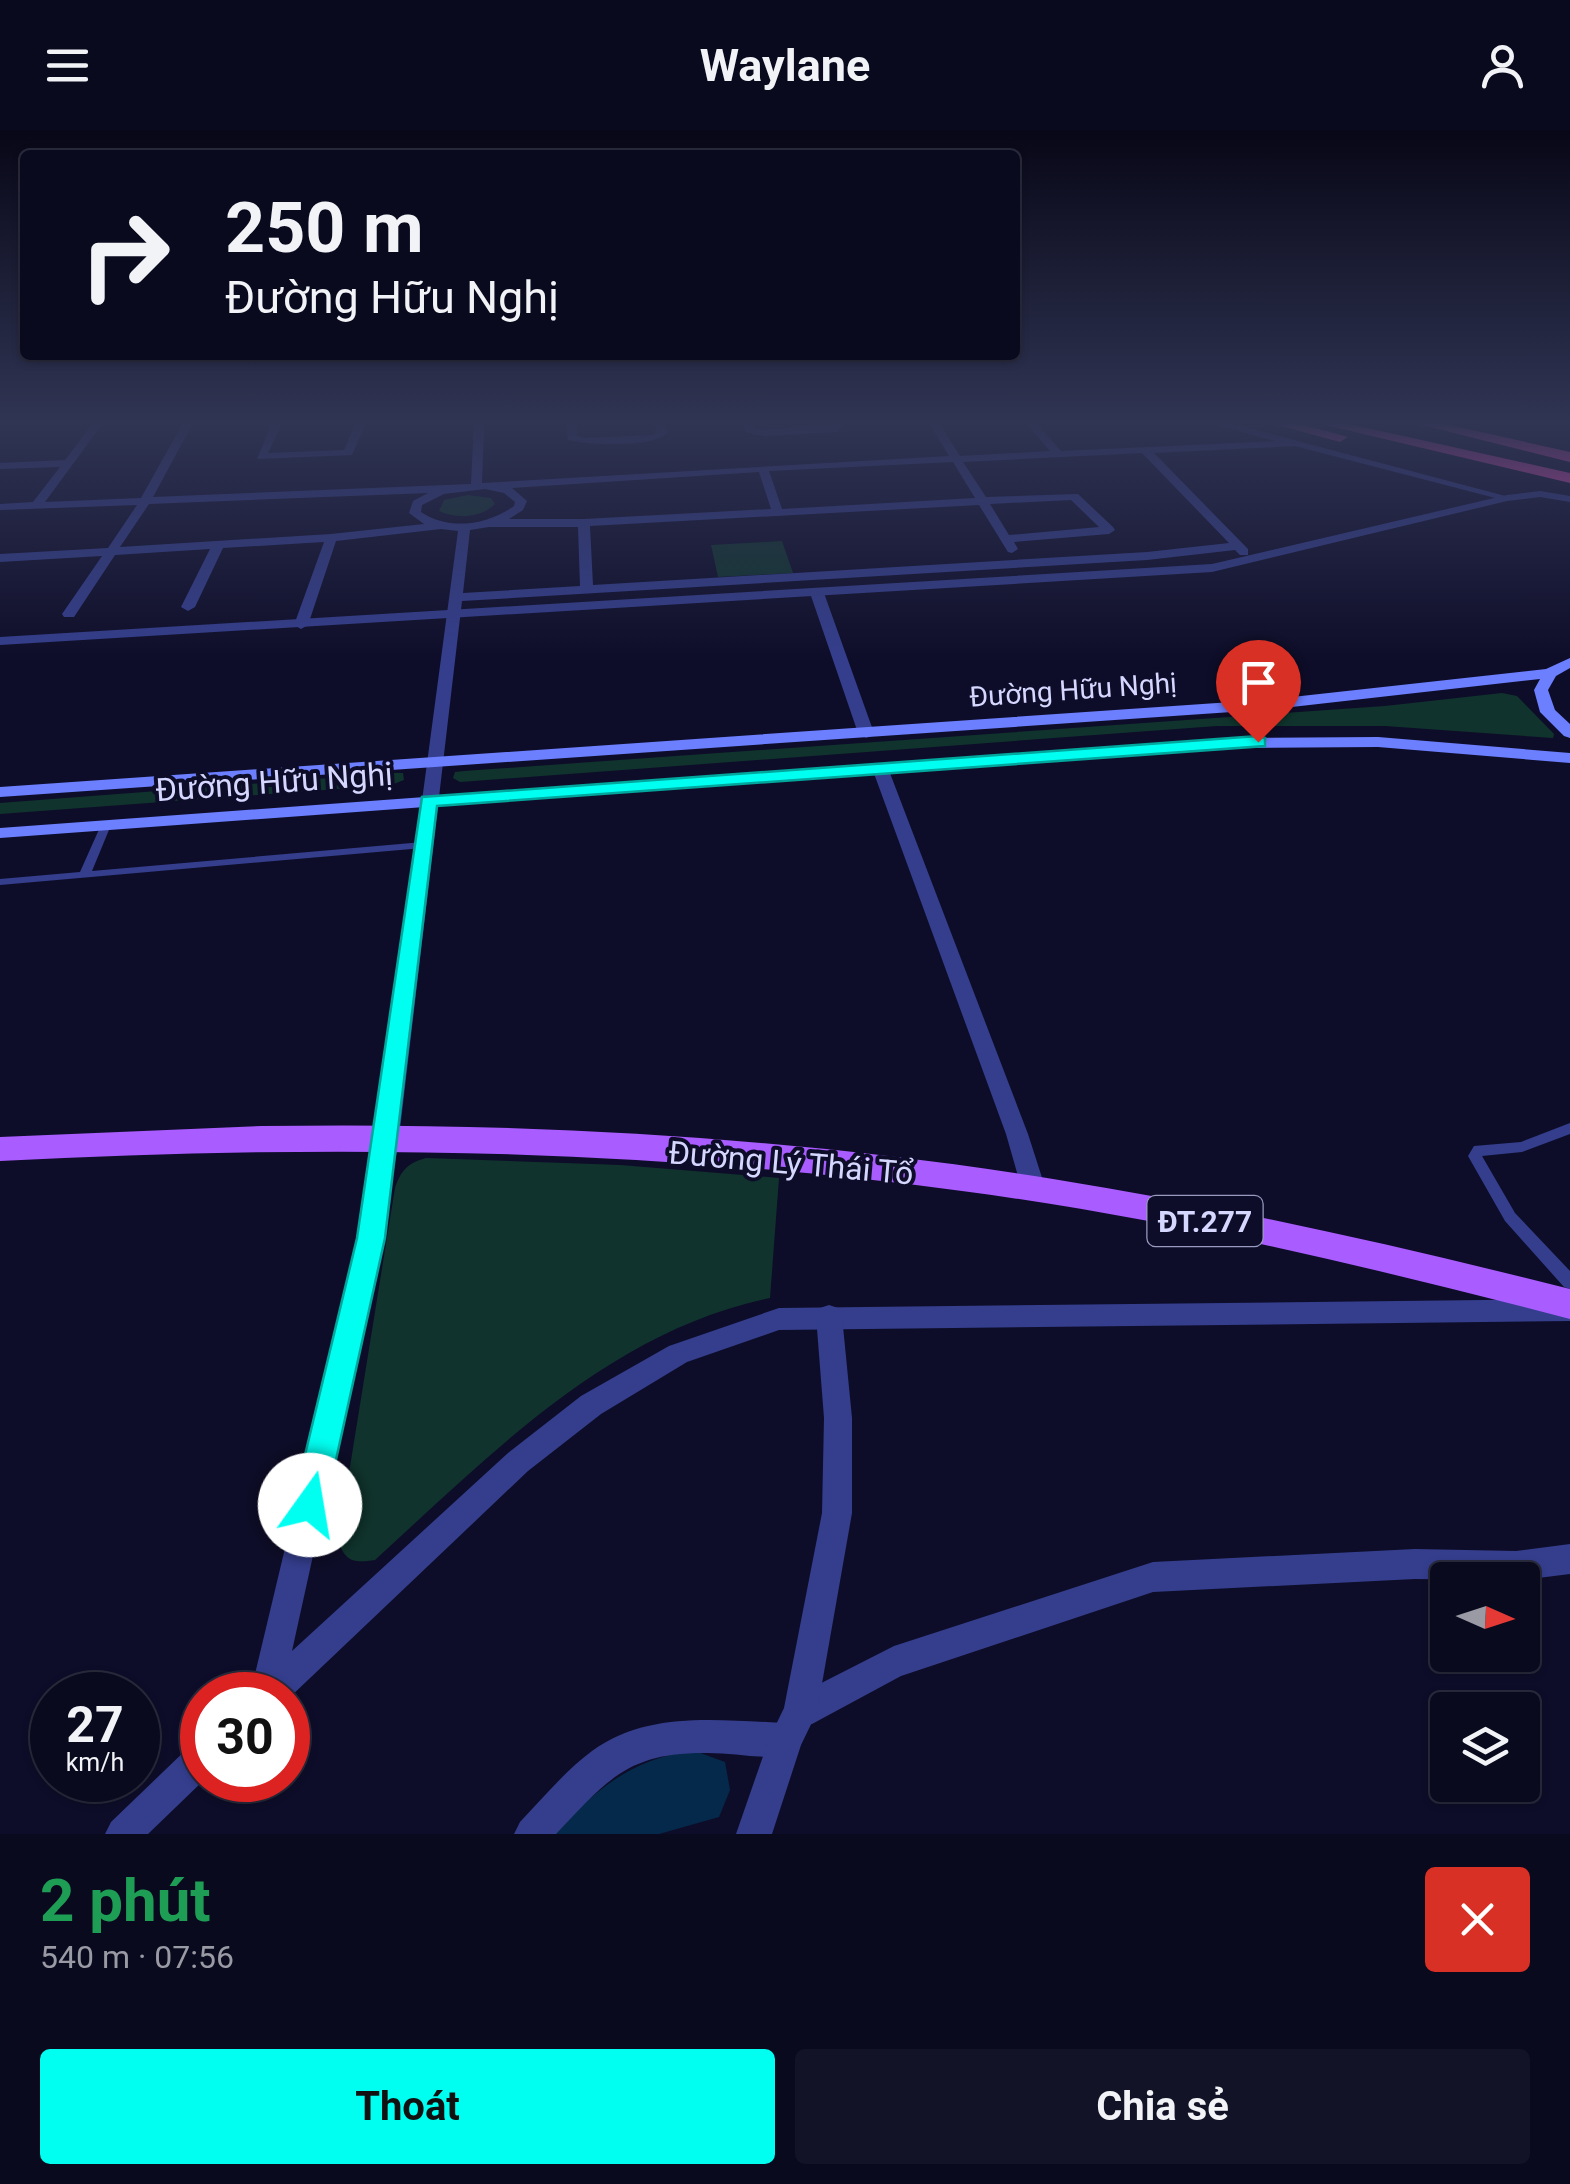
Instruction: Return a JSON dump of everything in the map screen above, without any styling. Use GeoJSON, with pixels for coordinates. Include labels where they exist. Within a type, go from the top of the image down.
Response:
{"type":"FeatureCollection","features":[{"type":"Feature","properties":{"kind":"main road"},"geometry":{"type":"LineString","coordinates":[[1570,662],[1550,673],[1541,690],[1543,701],[1570,733]]}},
{"type":"Feature","properties":{"kind":"main road","name":"Đường Hữu Nghị"},"geometry":{"type":"LineString","coordinates":[[0,792],[1356,698],[1550,673]]}},
{"type":"Feature","properties":{"kind":"main road","name":"Đường Hữu Nghị"},"geometry":{"type":"LineString","coordinates":[[0,833],[1286,741],[1448,746],[1570,758]]}},
{"type":"Feature","properties":{"kind":"main road","name":"Đường Lý Thái Tổ"},"geometry":{"type":"LineString","coordinates":[[0,1148],[274,1137],[388,1138],[735,1156],[878,1168],[1148,1208],[1406,1263],[1570,1307]]}},
{"type":"Feature","properties":{"kind":"street"},"geometry":{"type":"LineString","coordinates":[[0,507],[91,503]]}},
{"type":"Feature","properties":{"kind":"street"},"geometry":{"type":"LineString","coordinates":[[68,614],[144,503]]}},
{"type":"Feature","properties":{"kind":"street"},"geometry":{"type":"LineString","coordinates":[[419,503],[414,510],[422,520],[465,525],[514,512],[520,503]]}},
{"type":"Feature","properties":{"kind":"street"},"geometry":{"type":"LineString","coordinates":[[775,503],[778,513]]}},
{"type":"Feature","properties":{"kind":"street"},"geometry":{"type":"LineString","coordinates":[[0,558],[331,538],[465,525],[584,523],[972,503]]}},
{"type":"Feature","properties":{"kind":"street"},"geometry":{"type":"LineString","coordinates":[[982,503],[1032,579]]}},
{"type":"Feature","properties":{"kind":"street"},"geometry":{"type":"LineString","coordinates":[[1006,539],[1110,530],[1081,503]]}},
{"type":"Feature","properties":{"kind":"street"},"geometry":{"type":"LineString","coordinates":[[1196,503],[1253,560]]}},
{"type":"Feature","properties":{"kind":"street"},"geometry":{"type":"LineString","coordinates":[[456,605],[816,593],[1212,568],[1488,503]]}},
{"type":"Feature","properties":{"kind":"street"},"geometry":{"type":"LineString","coordinates":[[584,523],[587,589]]}},
{"type":"Feature","properties":{"kind":"street"},"geometry":{"type":"LineString","coordinates":[[272,1672],[371,1238],[388,1138],[465,525]]}},
{"type":"Feature","properties":{"kind":"street"},"geometry":{"type":"LineString","coordinates":[[301,625],[331,538]]}},
{"type":"Feature","properties":{"kind":"street"},"geometry":{"type":"LineString","coordinates":[[188,607],[218,546]]}},
{"type":"Feature","properties":{"kind":"street"},"geometry":{"type":"LineString","coordinates":[[0,641],[301,625],[587,589],[1201,553],[1238,546]]}},
{"type":"Feature","properties":{"kind":"street"},"geometry":{"type":"LineString","coordinates":[[816,593],[866,733]]}},
{"type":"Feature","properties":{"kind":"street"},"geometry":{"type":"LineString","coordinates":[[880,768],[1017,1134],[1034,1190]]}},
{"type":"Feature","properties":{"kind":"street"},"geometry":{"type":"LineString","coordinates":[[292,1672],[495,1482],[591,1405],[678,1354],[780,1319],[1570,1307]]}},
{"type":"Feature","properties":{"kind":"street"},"geometry":{"type":"LineString","coordinates":[[754,1834],[793,1726],[838,1513],[838,1418],[828,1316]]}},
{"type":"Feature","properties":{"kind":"street"},"geometry":{"type":"LineString","coordinates":[[532,1834],[604,1760],[634,1744],[670,1736],[793,1726],[894,1662],[1153,1578],[1397,1564],[1516,1566],[1569,1560]]}},
{"type":"Feature","properties":{"kind":"street"},"geometry":{"type":"LineString","coordinates":[[123,1834],[180,1779]]}},
{"type":"Feature","properties":{"kind":"lane"},"geometry":{"type":"LineString","coordinates":[[84,875],[106,825]]}},
{"type":"Feature","properties":{"kind":"lane"},"geometry":{"type":"LineString","coordinates":[[0,882],[423,845]]}},
{"type":"Feature","properties":{"kind":"lane"},"geometry":{"type":"LineString","coordinates":[[1570,1128],[1536,1144],[1479,1150],[1475,1156],[1510,1217],[1570,1282]]}},
{"type":"Feature","properties":{"kind":"green space"},"geometry":{"type":"Polygon","coordinates":[[[443,503],[495,504],[468,516],[439,511],[443,503]]]}},
{"type":"Feature","properties":{"kind":"green space"},"geometry":{"type":"Polygon","coordinates":[[[782,541],[793,573],[718,577],[711,545],[782,541]]]}},
{"type":"Feature","properties":{"kind":"green space"},"geometry":{"type":"Polygon","coordinates":[[[1502,693],[1517,696],[1554,734],[1553,738],[1385,726],[1217,726],[460,782],[453,778],[455,772],[464,771],[1385,706],[1502,693]]]}},
{"type":"Feature","properties":{"kind":"green space"},"geometry":{"type":"Polygon","coordinates":[[[403,773],[404,780],[391,785],[0,814],[0,803],[403,773]]]}},
{"type":"Feature","properties":{"kind":"green space"},"geometry":{"type":"Polygon","coordinates":[[[426,1158],[620,1165],[779,1178],[770,1298],[712,1314],[605,1367],[509,1439],[375,1560],[356,1561],[347,1557],[338,1541],[395,1188],[406,1168],[426,1158]]]}},
{"type":"Feature","properties":{"kind":"water"},"geometry":{"type":"Polygon","coordinates":[[[695,1751],[725,1762],[730,1790],[719,1817],[659,1834],[552,1834],[600,1790],[633,1769],[652,1760],[695,1751]]]}},
{"type":"Feature","properties":{"kind":"route"},"geometry":{"type":"LineString","coordinates":[[310,1505],[371,1238],[388,1138],[428,801],[1258,742]]}}]}
